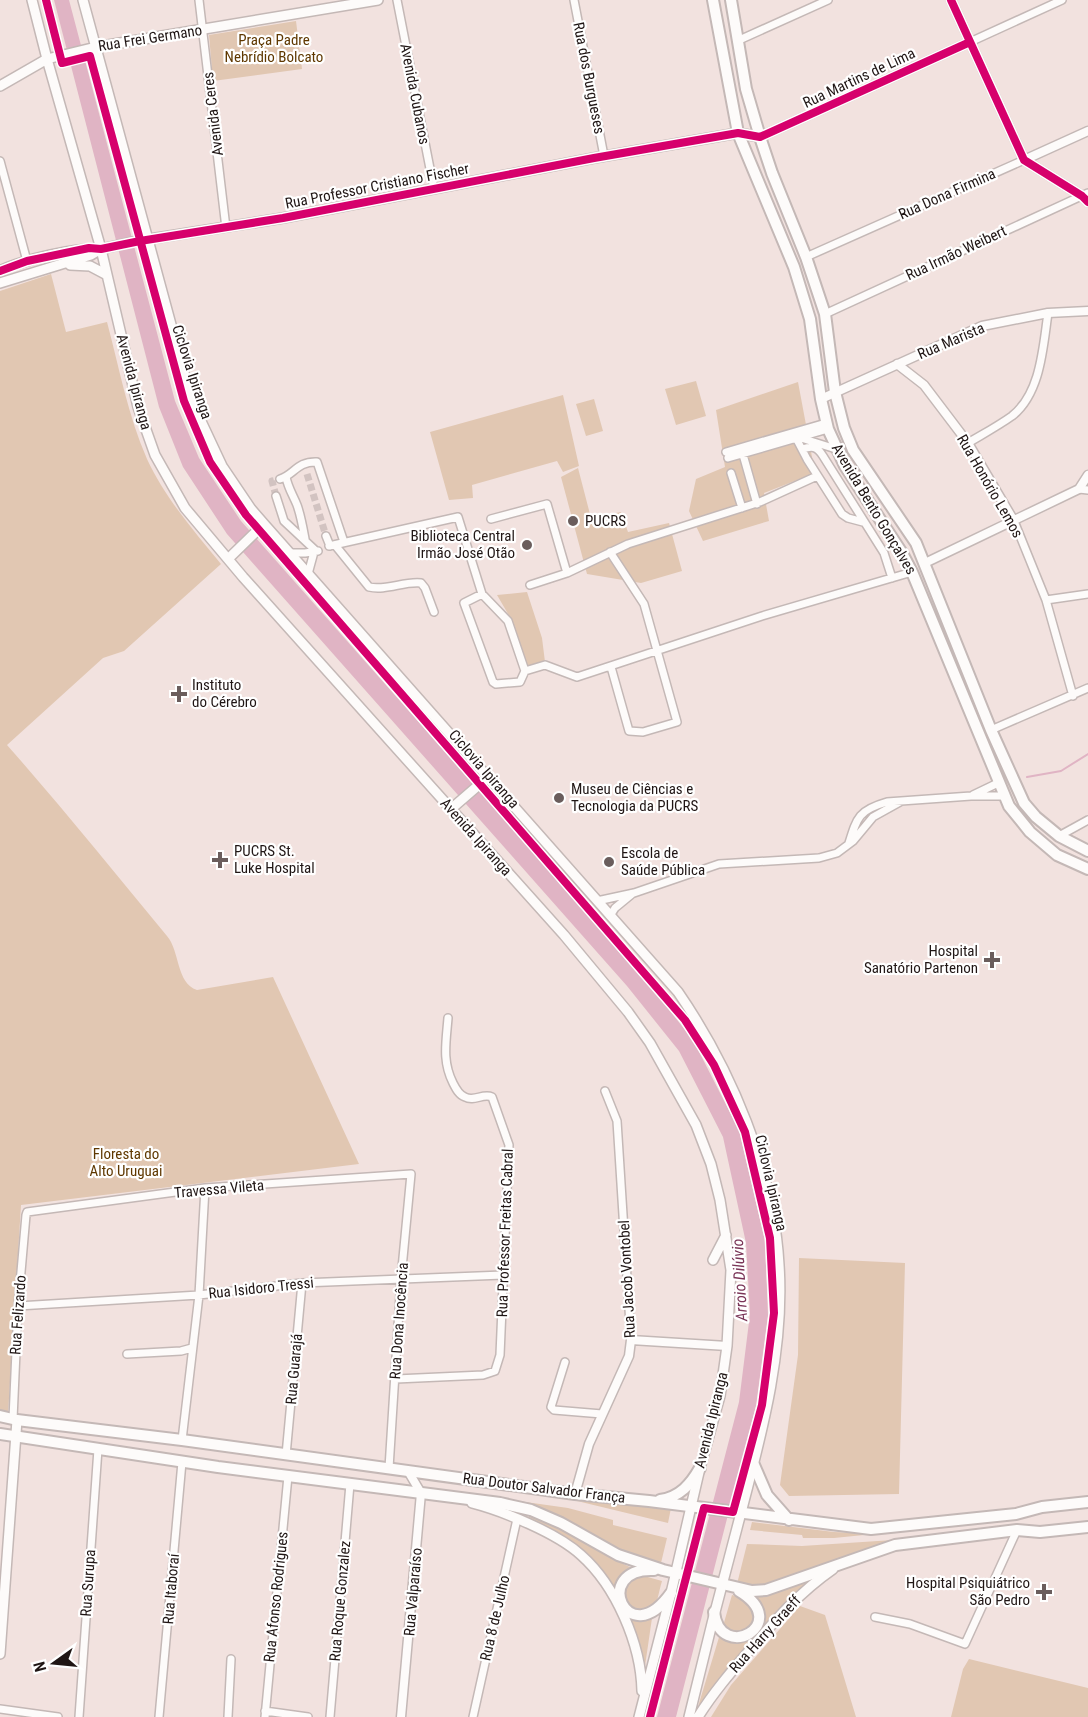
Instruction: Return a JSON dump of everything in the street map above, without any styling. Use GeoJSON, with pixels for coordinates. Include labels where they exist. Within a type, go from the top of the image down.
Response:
{"type":"FeatureCollection","features":[{"type":"Feature","properties":{"kind":"main road","name":"Avenida Ipiranga"},"geometry":{"type":"LineString","coordinates":[[32,0],[47,60],[105,248],[108,275],[138,406],[155,455],[185,508],[564,935],[650,1043],[696,1125],[711,1164],[726,1235],[731,1281],[727,1346],[720,1396],[690,1506],[671,1593],[639,1717]]}},
{"type":"Feature","properties":{"kind":"main road"},"geometry":{"type":"LineString","coordinates":[[84,0],[92,48],[192,402],[222,465],[251,509],[260,528],[308,574],[484,780],[678,992],[693,1014],[734,1091],[752,1135],[774,1219],[779,1265],[779,1311],[768,1404],[754,1465],[736,1512],[689,1717]]}},
{"type":"Feature","properties":{"kind":"main road","name":"Rua Frei Germano"},"geometry":{"type":"LineString","coordinates":[[0,86],[47,60],[92,48],[378,0]]}},
{"type":"Feature","properties":{"kind":"main road","name":"Avenida Bento Gonçalves"},"geometry":{"type":"LineString","coordinates":[[713,0],[738,133],[794,267],[810,319],[821,399],[827,426],[836,449],[912,572],[1003,796],[1030,832],[1057,855],[1088,869]]}},
{"type":"Feature","properties":{"kind":"main road","name":"Avenida Bento Gonçalves"},"geometry":{"type":"LineString","coordinates":[[732,0],[746,89],[759,137],[806,257],[825,314],[835,392],[844,428],[854,450],[916,543],[991,730],[1024,803],[1036,817],[1059,836],[1088,851]]}},
{"type":"Feature","properties":{"kind":"main road","name":"Rua Professor Cristiano Fischer"},"geometry":{"type":"LineString","coordinates":[[0,271],[27,261],[89,248],[105,248],[226,228],[604,156],[738,133],[759,137]]}},
{"type":"Feature","properties":{"kind":"main road","name":"Rua Professor Cristiano Fischer"},"geometry":{"type":"LineString","coordinates":[[0,283],[91,255],[105,248]]}},
{"type":"Feature","properties":{"kind":"main road"},"geometry":{"type":"LineString","coordinates":[[59,264],[90,266],[108,275]]}},
{"type":"Feature","properties":{"kind":"main road"},"geometry":{"type":"LineString","coordinates":[[228,559],[260,528]]}},
{"type":"Feature","properties":{"kind":"main road"},"geometry":{"type":"LineString","coordinates":[[450,809],[484,780]]}},
{"type":"Feature","properties":{"kind":"main road"},"geometry":{"type":"LineString","coordinates":[[713,1260],[726,1235]]}},
{"type":"Feature","properties":{"kind":"main road"},"geometry":{"type":"LineString","coordinates":[[723,1272],[731,1281]]}},
{"type":"Feature","properties":{"kind":"main road","name":"Rua Doutor Salvador França"},"geometry":{"type":"LineString","coordinates":[[0,1416],[576,1494],[871,1529],[1016,1514],[1042,1507],[1088,1502]]}},
{"type":"Feature","properties":{"kind":"main road","name":"Rua Felizardo"},"geometry":{"type":"LineString","coordinates":[[0,1654],[15,1419]]}},
{"type":"Feature","properties":{"kind":"main road","name":"Rua Doutor Salvador França"},"geometry":{"type":"LineString","coordinates":[[0,1434],[182,1462],[500,1503],[531,1510],[561,1523],[618,1555],[663,1570],[752,1591],[766,1590],[895,1545],[1017,1530],[1040,1532],[1088,1525]]}},
{"type":"Feature","properties":{"kind":"main road"},"geometry":{"type":"LineString","coordinates":[[754,1465],[767,1495],[789,1520]]}},
{"type":"Feature","properties":{"kind":"main road"},"geometry":{"type":"LineString","coordinates":[[650,1501],[665,1500],[680,1493],[692,1482],[700,1467]]}},
{"type":"Feature","properties":{"kind":"main road","name":"Rua Doutor Salvador França"},"geometry":{"type":"LineString","coordinates":[[446,1496],[479,1504],[561,1540],[603,1580],[622,1613],[634,1643],[642,1679],[641,1706]]}},
{"type":"Feature","properties":{"kind":"main road"},"geometry":{"type":"LineString","coordinates":[[1016,1514],[1088,1508]]}},
{"type":"Feature","properties":{"kind":"main road"},"geometry":{"type":"LineString","coordinates":[[1017,1530],[1088,1525]]}},
{"type":"Feature","properties":{"kind":"main road","name":"Rua Harry Graeff"},"geometry":{"type":"LineString","coordinates":[[698,1717],[725,1679],[788,1606],[812,1584],[843,1563]]}},
{"type":"Feature","properties":{"kind":"main road"},"geometry":{"type":"LineString","coordinates":[[663,1570],[643,1569],[631,1574],[621,1584],[622,1604],[632,1614],[645,1615],[663,1605],[671,1593]]}},
{"type":"Feature","properties":{"kind":"main road"},"geometry":{"type":"LineString","coordinates":[[714,1612],[718,1627],[730,1636],[744,1637],[755,1629],[759,1616],[756,1603],[734,1588]]}},
{"type":"Feature","properties":{"kind":"street","name":"Avenida Ceres"},"geometry":{"type":"LineString","coordinates":[[199,0],[226,228]]}},
{"type":"Feature","properties":{"kind":"street","name":"Avenida Cubanos"},"geometry":{"type":"LineString","coordinates":[[397,0],[434,189]]}},
{"type":"Feature","properties":{"kind":"street","name":"Rua dos Burgueses"},"geometry":{"type":"LineString","coordinates":[[574,0],[604,156]]}},
{"type":"Feature","properties":{"kind":"street"},"geometry":{"type":"LineString","coordinates":[[737,41],[828,0]]}},
{"type":"Feature","properties":{"kind":"street"},"geometry":{"type":"LineString","coordinates":[[951,0],[1024,160],[1086,197]]}},
{"type":"Feature","properties":{"kind":"street","name":"Rua Martins de Lima"},"geometry":{"type":"LineString","coordinates":[[759,137],[1062,0]]}},
{"type":"Feature","properties":{"kind":"street","name":"Rua Dona Firmina"},"geometry":{"type":"LineString","coordinates":[[806,257],[1088,131]]}},
{"type":"Feature","properties":{"kind":"street"},"geometry":{"type":"LineString","coordinates":[[0,161],[27,261]]}},
{"type":"Feature","properties":{"kind":"street","name":"Rua Irmão Weibert"},"geometry":{"type":"LineString","coordinates":[[825,314],[1086,197]]}},
{"type":"Feature","properties":{"kind":"street","name":"Rua Marista"},"geometry":{"type":"LineString","coordinates":[[821,399],[982,326],[1048,313],[1088,311]]}},
{"type":"Feature","properties":{"kind":"street"},"geometry":{"type":"LineString","coordinates":[[968,443],[1013,415],[1033,390],[1048,313]]}},
{"type":"Feature","properties":{"kind":"street","name":"Rua Honório Lemos"},"geometry":{"type":"LineString","coordinates":[[897,364],[924,385],[968,443],[1014,520],[1046,600],[1072,696]]}},
{"type":"Feature","properties":{"kind":"street"},"geometry":{"type":"LineString","coordinates":[[727,455],[827,426]]}},
{"type":"Feature","properties":{"kind":"street"},"geometry":{"type":"LineString","coordinates":[[802,435],[802,449],[842,514],[863,522]]}},
{"type":"Feature","properties":{"kind":"street"},"geometry":{"type":"LineString","coordinates":[[742,451],[802,435],[836,449]]}},
{"type":"Feature","properties":{"kind":"street"},"geometry":{"type":"LineString","coordinates":[[802,449],[813,447],[820,451],[884,553],[892,578]]}},
{"type":"Feature","properties":{"kind":"street"},"geometry":{"type":"LineString","coordinates":[[742,451],[757,504]]}},
{"type":"Feature","properties":{"kind":"street"},"geometry":{"type":"LineString","coordinates":[[305,539],[302,519],[283,478],[304,464],[318,462],[344,542]]}},
{"type":"Feature","properties":{"kind":"street"},"geometry":{"type":"LineString","coordinates":[[304,464],[307,474]]}},
{"type":"Feature","properties":{"kind":"street"},"geometry":{"type":"LineString","coordinates":[[731,473],[742,508]]}},
{"type":"Feature","properties":{"kind":"street"},"geometry":{"type":"LineString","coordinates":[[925,563],[1083,489],[1088,475]]}},
{"type":"Feature","properties":{"kind":"street"},"geometry":{"type":"LineString","coordinates":[[530,585],[567,573],[628,544],[757,504],[818,476]]}},
{"type":"Feature","properties":{"kind":"street"},"geometry":{"type":"LineString","coordinates":[[293,498],[277,499],[284,521],[317,551]]}},
{"type":"Feature","properties":{"kind":"street"},"geometry":{"type":"LineString","coordinates":[[490,519],[547,504],[567,573]]}},
{"type":"Feature","properties":{"kind":"street"},"geometry":{"type":"LineString","coordinates":[[331,546],[458,517],[482,594],[508,621],[525,671],[520,682],[496,684],[492,679],[464,603],[482,594]]}},
{"type":"Feature","properties":{"kind":"street"},"geometry":{"type":"LineString","coordinates":[[326,536],[331,546],[369,587],[376,589],[414,582],[421,583],[434,612]]}},
{"type":"Feature","properties":{"kind":"street"},"geometry":{"type":"LineString","coordinates":[[288,553],[317,551]]}},
{"type":"Feature","properties":{"kind":"street"},"geometry":{"type":"LineString","coordinates":[[308,574],[317,551]]}},
{"type":"Feature","properties":{"kind":"street"},"geometry":{"type":"LineString","coordinates":[[610,552],[644,604],[677,722],[643,732],[629,731],[611,667]]}},
{"type":"Feature","properties":{"kind":"street"},"geometry":{"type":"LineString","coordinates":[[525,671],[545,665],[577,677],[762,616],[912,572]]}},
{"type":"Feature","properties":{"kind":"street"},"geometry":{"type":"LineString","coordinates":[[1046,600],[1088,594]]}},
{"type":"Feature","properties":{"kind":"street"},"geometry":{"type":"LineString","coordinates":[[991,730],[1088,688]]}},
{"type":"Feature","properties":{"kind":"street"},"geometry":{"type":"LineString","coordinates":[[971,796],[998,783]]}},
{"type":"Feature","properties":{"kind":"street"},"geometry":{"type":"LineString","coordinates":[[597,901],[634,893],[718,864],[819,858],[837,853],[848,846],[873,817],[900,802],[971,796],[1003,796]]}},
{"type":"Feature","properties":{"kind":"street"},"geometry":{"type":"LineString","coordinates":[[1059,836],[1088,820]]}},
{"type":"Feature","properties":{"kind":"street"},"geometry":{"type":"LineString","coordinates":[[610,916],[615,908],[634,893]]}},
{"type":"Feature","properties":{"kind":"street","name":"Rua Professor Freitas Cabral"},"geometry":{"type":"LineString","coordinates":[[396,1379],[483,1375],[495,1371],[500,1355],[509,1145],[492,1097],[488,1095],[470,1099],[458,1092],[445,1063],[448,1018]]}},
{"type":"Feature","properties":{"kind":"street","name":"Rua Jacob Vontobel"},"geometry":{"type":"LineString","coordinates":[[576,1494],[589,1444],[629,1356],[631,1340],[616,1121],[606,1091]]}},
{"type":"Feature","properties":{"kind":"street","name":"Travessa Vileta"},"geometry":{"type":"LineString","coordinates":[[27,1212],[205,1188],[411,1174]]}},
{"type":"Feature","properties":{"kind":"street","name":"Rua Dona Inocência"},"geometry":{"type":"LineString","coordinates":[[389,1468],[401,1279],[411,1174]]}},
{"type":"Feature","properties":{"kind":"street"},"geometry":{"type":"LineString","coordinates":[[182,1440],[199,1295],[205,1188]]}},
{"type":"Feature","properties":{"kind":"street","name":"Rua Felizardo"},"geometry":{"type":"LineString","coordinates":[[15,1419],[18,1306],[27,1212]]}},
{"type":"Feature","properties":{"kind":"street","name":"Rua Isidoro Tressi"},"geometry":{"type":"LineString","coordinates":[[18,1306],[199,1295],[302,1283],[503,1275]]}},
{"type":"Feature","properties":{"kind":"street","name":"Rua Guarajá"},"geometry":{"type":"LineString","coordinates":[[286,1455],[302,1283]]}},
{"type":"Feature","properties":{"kind":"street"},"geometry":{"type":"LineString","coordinates":[[631,1340],[727,1346]]}},
{"type":"Feature","properties":{"kind":"street"},"geometry":{"type":"LineString","coordinates":[[127,1354],[181,1351],[192,1348]]}},
{"type":"Feature","properties":{"kind":"street"},"geometry":{"type":"LineString","coordinates":[[565,1362],[551,1407],[554,1410],[602,1414]]}},
{"type":"Feature","properties":{"kind":"street","name":"Rua Surupa"},"geometry":{"type":"LineString","coordinates":[[79,1717],[98,1449]]}},
{"type":"Feature","properties":{"kind":"street","name":"Rua Itaboraí"},"geometry":{"type":"LineString","coordinates":[[159,1717],[182,1462]]}},
{"type":"Feature","properties":{"kind":"street"},"geometry":{"type":"LineString","coordinates":[[408,1471],[422,1493]]}},
{"type":"Feature","properties":{"kind":"street","name":"Rua Afonso Rodrigues"},"geometry":{"type":"LineString","coordinates":[[265,1714],[288,1476]]}},
{"type":"Feature","properties":{"kind":"street","name":"Rua Roque Gonzalez"},"geometry":{"type":"LineString","coordinates":[[330,1717],[350,1484]]}},
{"type":"Feature","properties":{"kind":"street","name":"Rua Valparaíso"},"geometry":{"type":"LineString","coordinates":[[401,1717],[422,1493]]}},
{"type":"Feature","properties":{"kind":"street","name":"Rua 8 de Julho"},"geometry":{"type":"LineString","coordinates":[[473,1717],[517,1519]]}},
{"type":"Feature","properties":{"kind":"street"},"geometry":{"type":"LineString","coordinates":[[875,1617],[910,1624],[964,1644],[1017,1530]]}},
{"type":"Feature","properties":{"kind":"street"},"geometry":{"type":"LineString","coordinates":[[228,1717],[231,1659]]}},
{"type":"Feature","properties":{"kind":"street"},"geometry":{"type":"LineString","coordinates":[[0,1709],[57,1717]]}},
{"type":"Feature","properties":{"kind":"street"},"geometry":{"type":"LineString","coordinates":[[265,1714],[308,1717]]}},
{"type":"Feature","properties":{"kind":"green space","name":"Praça Padre Nebrídio Bolcato"},"geometry":{"type":"Polygon","coordinates":[[[296,21],[302,69],[213,81],[209,35],[296,21]]]}},
{"type":"Feature","properties":{"kind":"green space","name":"Floresta do Alto Uruguai"},"geometry":{"type":"Polygon","coordinates":[[[51,274],[66,332],[107,322],[129,409],[147,459],[171,501],[221,564],[124,651],[103,658],[7,745],[167,936],[185,981],[190,986],[197,990],[273,977],[359,1164],[21,1205],[8,1414],[0,1411],[0,291],[51,274]]]}},
{"type":"Feature","properties":{"kind":"green space"},"geometry":{"type":"Polygon","coordinates":[[[696,381],[706,416],[676,425],[665,389],[696,381]]]}},
{"type":"Feature","properties":{"kind":"green space"},"geometry":{"type":"Polygon","coordinates":[[[798,382],[815,473],[764,493],[769,521],[703,541],[689,511],[696,479],[725,467],[716,410],[798,382]]]}},
{"type":"Feature","properties":{"kind":"green space"},"geometry":{"type":"Polygon","coordinates":[[[563,395],[579,466],[563,472],[557,461],[472,485],[473,498],[449,500],[430,432],[563,395]]]}},
{"type":"Feature","properties":{"kind":"green space"},"geometry":{"type":"Polygon","coordinates":[[[594,399],[603,431],[586,436],[576,404],[594,399]]]}},
{"type":"Feature","properties":{"kind":"green space"},"geometry":{"type":"Polygon","coordinates":[[[578,468],[591,518],[621,512],[628,532],[669,523],[682,571],[641,583],[587,574],[561,477],[578,468]]]}},
{"type":"Feature","properties":{"kind":"green space"},"geometry":{"type":"Polygon","coordinates":[[[527,592],[542,638],[545,662],[527,667],[511,619],[497,595],[527,592]]]}},
{"type":"Feature","properties":{"kind":"green space"},"geometry":{"type":"Polygon","coordinates":[[[799,1258],[905,1263],[899,1494],[789,1496],[780,1485],[798,1355],[799,1258]]]}},
{"type":"Feature","properties":{"kind":"green space"},"geometry":{"type":"Polygon","coordinates":[[[505,1499],[568,1508],[613,1520],[613,1525],[667,1538],[661,1563],[618,1550],[564,1518],[505,1499]]]}},
{"type":"Feature","properties":{"kind":"green space"},"geometry":{"type":"Polygon","coordinates":[[[577,1501],[671,1508],[668,1523],[577,1501]]]}},
{"type":"Feature","properties":{"kind":"green space"},"geometry":{"type":"Polygon","coordinates":[[[496,1509],[559,1527],[632,1568],[622,1575],[615,1590],[623,1613],[638,1620],[652,1618],[645,1666],[604,1583],[578,1553],[496,1509]]]}},
{"type":"Feature","properties":{"kind":"green space"},"geometry":{"type":"Polygon","coordinates":[[[752,1522],[834,1532],[874,1534],[803,1538],[802,1535],[750,1530],[752,1522]]]}},
{"type":"Feature","properties":{"kind":"green space"},"geometry":{"type":"Polygon","coordinates":[[[893,1540],[766,1585],[737,1584],[747,1544],[802,1546],[893,1540]]]}},
{"type":"Feature","properties":{"kind":"green space"},"geometry":{"type":"Polygon","coordinates":[[[644,1576],[662,1581],[657,1600],[652,1607],[633,1610],[625,1602],[625,1586],[633,1578],[644,1576]]]}},
{"type":"Feature","properties":{"kind":"green space"},"geometry":{"type":"Polygon","coordinates":[[[804,1580],[806,1585],[748,1645],[697,1710],[720,1634],[736,1641],[763,1616],[762,1608],[754,1596],[804,1580]]]}},
{"type":"Feature","properties":{"kind":"green space"},"geometry":{"type":"Polygon","coordinates":[[[732,1595],[752,1605],[755,1621],[748,1631],[731,1632],[723,1626],[732,1595]]]}},
{"type":"Feature","properties":{"kind":"green space"},"geometry":{"type":"Polygon","coordinates":[[[800,1606],[825,1615],[856,1717],[711,1717],[731,1685],[800,1606]]]}},
{"type":"Feature","properties":{"kind":"green space"},"geometry":{"type":"Polygon","coordinates":[[[969,1659],[1088,1688],[1088,1717],[951,1717],[963,1669],[969,1659]]]}},
{"type":"Feature","properties":{"kind":"shaded area","name":"Arroio Dilúvio"},"geometry":{"type":"Polygon","coordinates":[[[54,0],[69,0],[175,401],[199,458],[241,521],[637,969],[693,1040],[739,1130],[765,1241],[768,1315],[756,1406],[676,1717],[657,1717],[739,1402],[750,1314],[746,1243],[723,1137],[679,1051],[627,986],[227,534],[183,467],[159,407],[54,0]]]}},
{"type":"Feature","properties":{"kind":"waterway"},"geometry":{"type":"LineString","coordinates":[[1027,777],[1061,771],[1088,754]]}},
{"type":"Feature","properties":{"kind":"tunnel"},"geometry":{"type":"LineString","coordinates":[[307,474],[326,536]]}},
{"type":"Feature","properties":{"kind":"tunnel"},"geometry":{"type":"LineString","coordinates":[[276,496],[272,481],[280,479]]}},
{"type":"Feature","properties":{"kind":"cycle path","name":"Ciclovia Ipiranga"},"geometry":{"type":"LineString","coordinates":[[46,0],[62,63],[90,56],[184,401],[210,462],[246,515],[685,1020],[714,1065],[745,1132],[770,1238],[774,1313],[762,1405],[733,1512],[704,1508],[650,1717]]}},
{"type":"Feature","properties":{"kind":"cycle path"},"geometry":{"type":"LineString","coordinates":[[951,0],[1024,160],[1088,202]]}},
{"type":"Feature","properties":{"kind":"cycle path"},"geometry":{"type":"LineString","coordinates":[[0,271],[27,261],[89,248],[101,249],[283,218],[594,158],[738,133],[760,137],[970,42]]}},
{"type":"Feature","properties":{"kind":"place","name":"PUCRS"},"geometry":{"type":"Point","coordinates":[573,521]}},
{"type":"Feature","properties":{"kind":"place","name":"Biblioteca Central Irmão José Otão"},"geometry":{"type":"Point","coordinates":[527,545]}},
{"type":"Feature","properties":{"kind":"place","name":"Instituto do Cérebro"},"geometry":{"type":"Point","coordinates":[179,694]}},
{"type":"Feature","properties":{"kind":"place","name":"Museu de Ciências e Tecnologia da PUCRS"},"geometry":{"type":"Point","coordinates":[559,798]}},
{"type":"Feature","properties":{"kind":"place","name":"PUCRS St. Luke Hospital"},"geometry":{"type":"Point","coordinates":[220,860]}},
{"type":"Feature","properties":{"kind":"place","name":"Escola de Saúde Pública"},"geometry":{"type":"Point","coordinates":[609,862]}},
{"type":"Feature","properties":{"kind":"place","name":"Hospital Sanatório Partenon"},"geometry":{"type":"Point","coordinates":[992,960]}},
{"type":"Feature","properties":{"kind":"place","name":"Hospital Psiquiátrico São Pedro"},"geometry":{"type":"Point","coordinates":[1044,1592]}}]}
